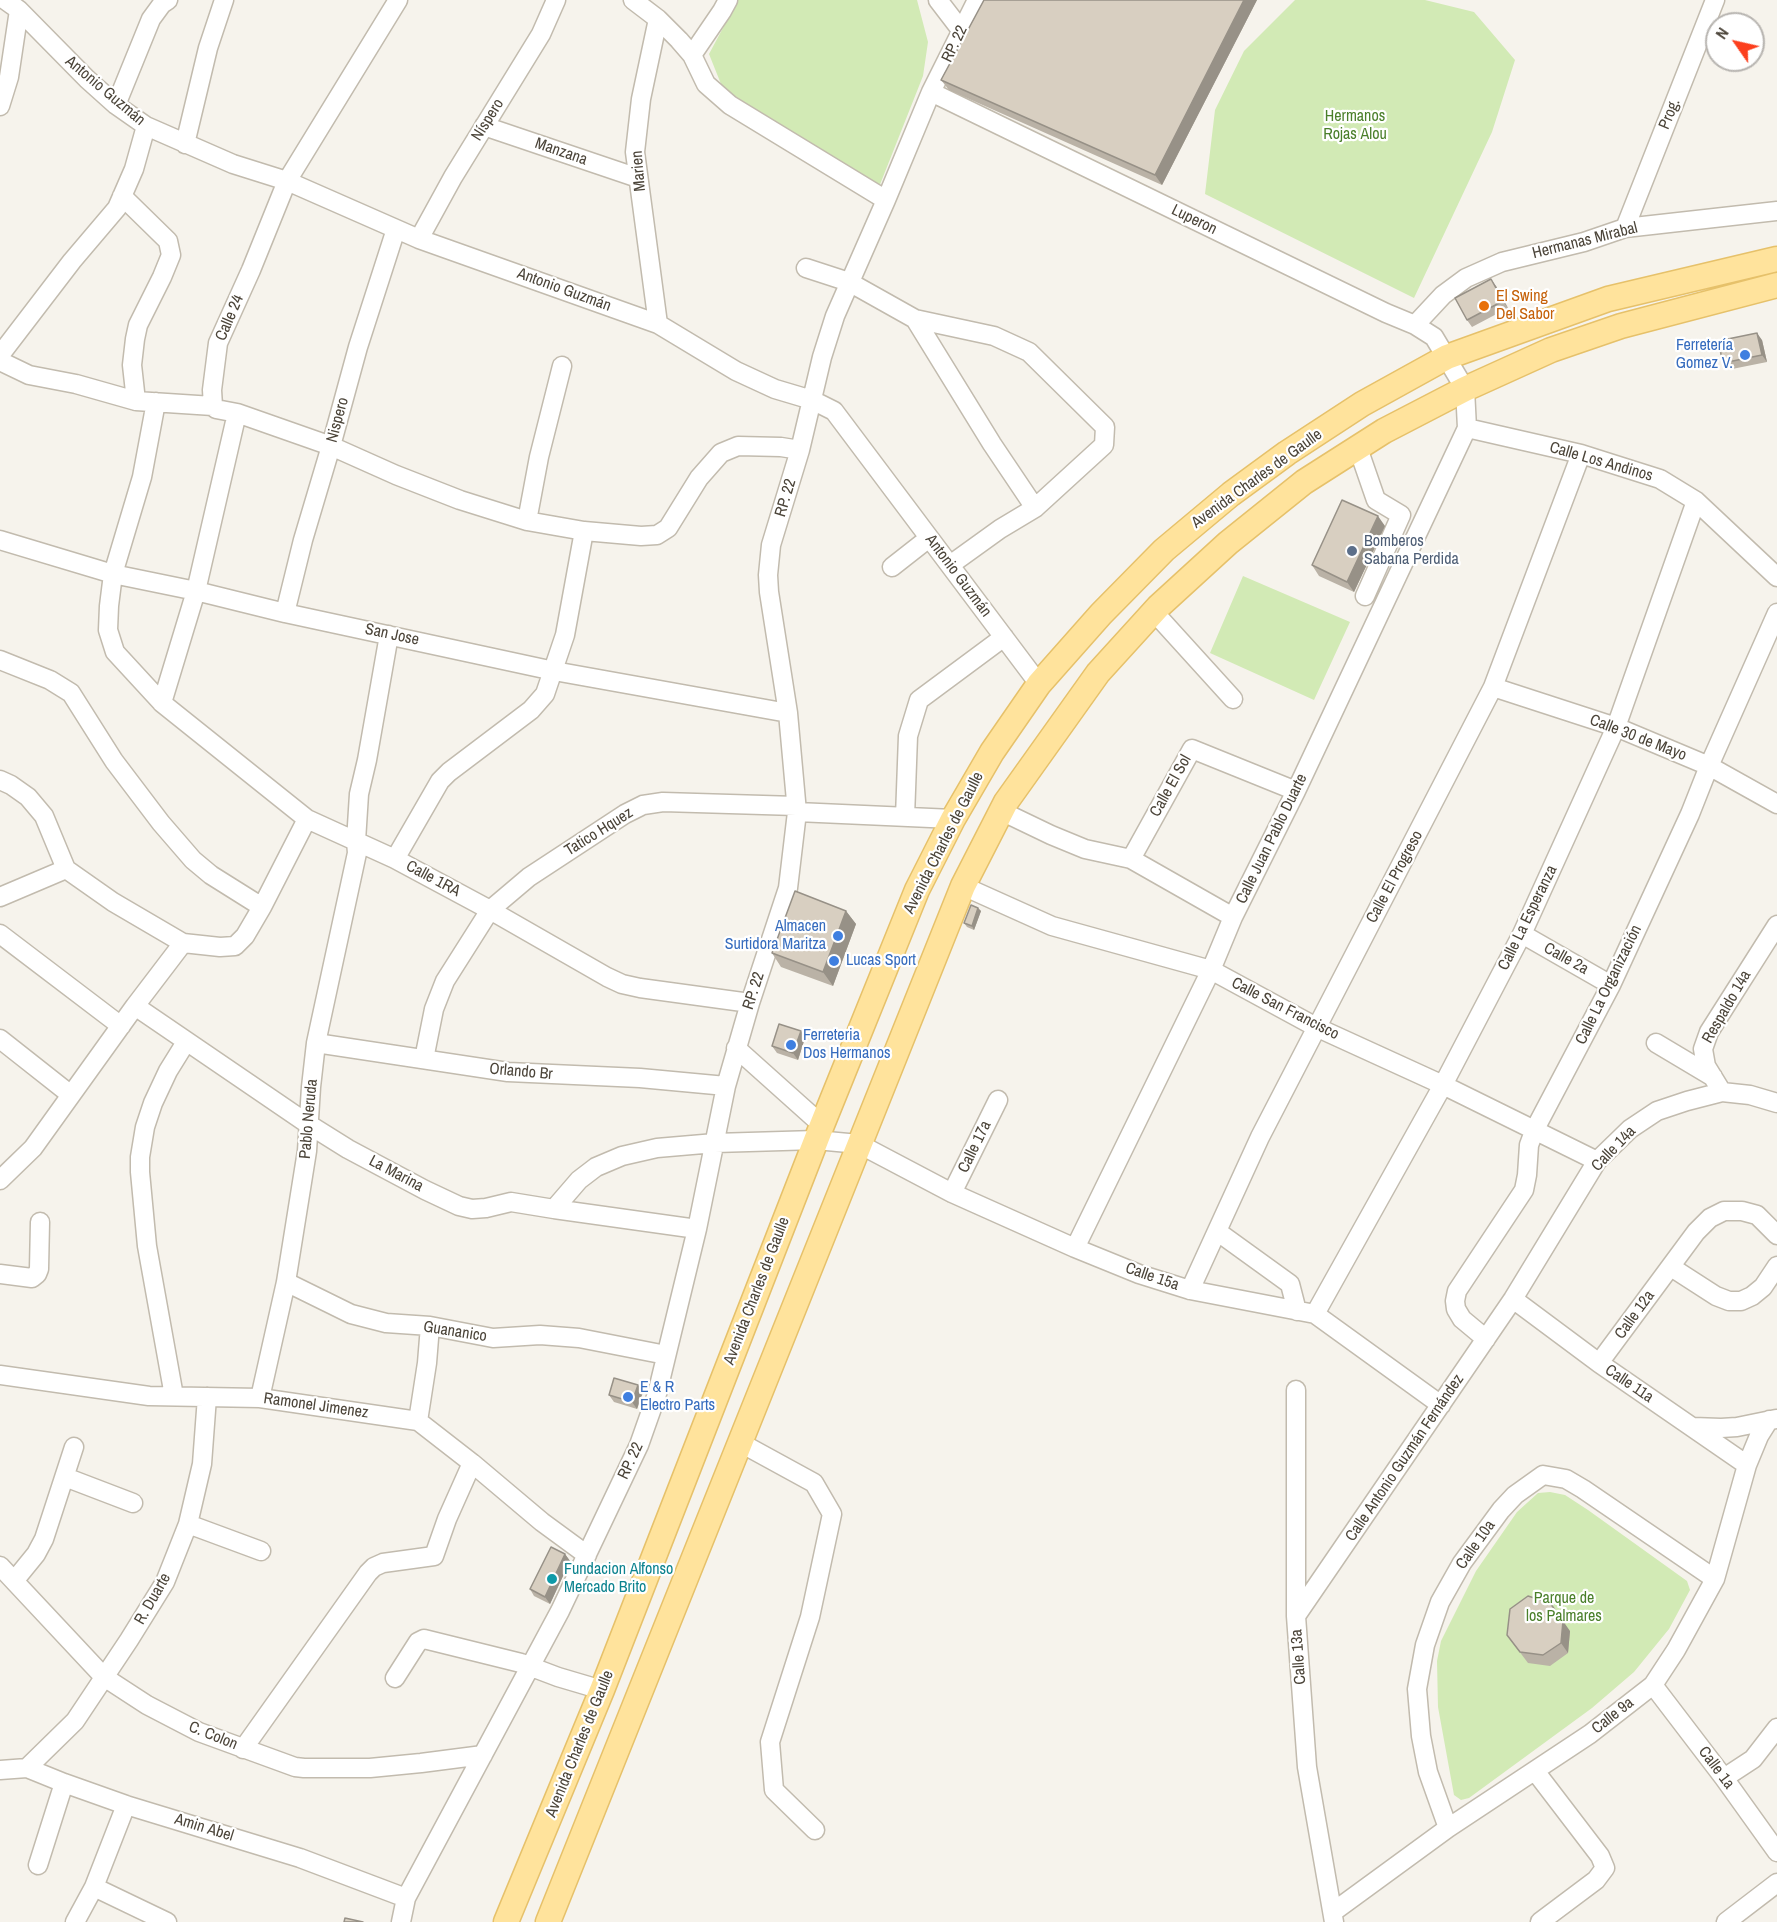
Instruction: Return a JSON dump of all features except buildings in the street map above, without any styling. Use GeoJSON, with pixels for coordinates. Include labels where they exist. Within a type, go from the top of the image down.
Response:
{"type":"FeatureCollection","features":[{"type":"Feature","properties":{"kind":"main road","name":"Avenida Charles de Gaulle"},"geometry":{"type":"LineString","coordinates":[[506,1922],[602,1690],[819,1133],[917,890],[953,819],[992,752],[1040,684],[1101,614],[1164,550],[1231,494],[1287,453],[1362,405],[1447,357],[1608,299],[1777,259]]}},
{"type":"Feature","properties":{"kind":"main road","name":"Avenida Charles de Gaulle"},"geometry":{"type":"LineString","coordinates":[[548,1922],[963,886],[1001,811],[1098,672],[1154,612],[1228,543],[1304,482],[1384,431],[1465,389],[1551,350],[1621,326],[1777,285]]}},
{"type":"Feature","properties":{"kind":"street"},"geometry":{"type":"LineString","coordinates":[[116,105],[151,19],[162,4],[168,0]]}},
{"type":"Feature","properties":{"kind":"street"},"geometry":{"type":"LineString","coordinates":[[185,144],[208,48],[224,0]]}},
{"type":"Feature","properties":{"kind":"street","name":"Calle 24"},"geometry":{"type":"LineString","coordinates":[[213,406],[212,390],[218,343],[287,181],[398,0]]}},
{"type":"Feature","properties":{"kind":"street","name":"Níspero"},"geometry":{"type":"LineString","coordinates":[[419,239],[453,177],[541,34],[556,0]]}},
{"type":"Feature","properties":{"kind":"street"},"geometry":{"type":"LineString","coordinates":[[633,0],[658,19],[679,40],[692,55],[706,84],[730,105],[886,200]]}},
{"type":"Feature","properties":{"kind":"street"},"geometry":{"type":"LineString","coordinates":[[692,55],[728,0]]}},
{"type":"Feature","properties":{"kind":"street"},"geometry":{"type":"LineString","coordinates":[[938,0],[961,30]]}},
{"type":"Feature","properties":{"kind":"street","name":"RP. 22"},"geometry":{"type":"LineString","coordinates":[[400,1922],[406,1898],[530,1667],[587,1555],[642,1439],[657,1394],[697,1229],[726,1086],[750,1002],[788,888],[797,809],[788,713],[771,606],[768,575],[771,545],[800,450],[835,316],[932,92],[977,0]]}},
{"type":"Feature","properties":{"kind":"street","name":"Prog."},"geometry":{"type":"LineString","coordinates":[[1625,228],[1715,0]]}},
{"type":"Feature","properties":{"kind":"street"},"geometry":{"type":"LineString","coordinates":[[0,106],[9,77],[12,5]]}},
{"type":"Feature","properties":{"kind":"street","name":"Antonio Guzmán"},"geometry":{"type":"LineString","coordinates":[[12,5],[87,79],[116,105],[146,126],[233,164],[287,181],[419,239],[658,324],[736,371],[775,389],[812,400],[834,411],[1040,684]]}},
{"type":"Feature","properties":{"kind":"street","name":"Marien"},"geometry":{"type":"LineString","coordinates":[[658,19],[641,99],[635,152],[658,324]]}},
{"type":"Feature","properties":{"kind":"street","name":"Luperon"},"geometry":{"type":"LineString","coordinates":[[932,92],[1415,325],[1434,337],[1465,389]]}},
{"type":"Feature","properties":{"kind":"street"},"geometry":{"type":"LineString","coordinates":[[0,355],[72,261],[117,208],[134,169],[146,126]]}},
{"type":"Feature","properties":{"kind":"street","name":"Manzana"},"geometry":{"type":"LineString","coordinates":[[484,126],[638,178]]}},
{"type":"Feature","properties":{"kind":"street"},"geometry":{"type":"LineString","coordinates":[[122,196],[168,241],[171,255],[138,325],[132,365],[136,401]]}},
{"type":"Feature","properties":{"kind":"street","name":"Hermanas Mirabal"},"geometry":{"type":"LineString","coordinates":[[1415,325],[1443,295],[1466,278],[1502,262],[1584,242],[1625,228],[1777,211]]}},
{"type":"Feature","properties":{"kind":"street","name":"Nispero"},"geometry":{"type":"LineString","coordinates":[[285,613],[303,540],[361,337],[396,230]]}},
{"type":"Feature","properties":{"kind":"street"},"geometry":{"type":"LineString","coordinates":[[806,268],[849,282],[915,319],[994,336],[1029,352],[1105,428],[1104,445],[1035,508],[1000,529],[950,565]]}},
{"type":"Feature","properties":{"kind":"street"},"geometry":{"type":"LineString","coordinates":[[915,319],[992,444],[1035,508]]}},
{"type":"Feature","properties":{"kind":"street"},"geometry":{"type":"LineString","coordinates":[[0,361],[28,375],[76,384],[136,401],[213,406],[216,409],[237,413],[331,446],[449,496],[527,521],[584,531],[641,536],[657,535],[668,528],[699,478],[721,453],[738,447],[782,447],[800,450]]}},
{"type":"Feature","properties":{"kind":"street"},"geometry":{"type":"LineString","coordinates":[[527,521],[539,457],[562,366]]}},
{"type":"Feature","properties":{"kind":"street"},"geometry":{"type":"LineString","coordinates":[[1465,389],[1467,428]]}},
{"type":"Feature","properties":{"kind":"street","name":"Calle 1RA"},"geometry":{"type":"LineString","coordinates":[[156,402],[142,477],[113,574],[108,630],[115,652],[162,704],[307,819],[395,859],[490,909],[598,972],[622,984],[640,988],[750,1002]]}},
{"type":"Feature","properties":{"kind":"street"},"geometry":{"type":"LineString","coordinates":[[162,704],[196,591],[237,413]]}},
{"type":"Feature","properties":{"kind":"street","name":"Calle Los Andinos"},"geometry":{"type":"LineString","coordinates":[[1467,428],[1581,454],[1660,478],[1696,501],[1776,572]]}},
{"type":"Feature","properties":{"kind":"street","name":"Calle Juan Pablo Duarte"},"geometry":{"type":"LineString","coordinates":[[1075,1248],[1211,970],[1233,917],[1296,791],[1467,428]]}},
{"type":"Feature","properties":{"kind":"street"},"geometry":{"type":"LineString","coordinates":[[1358,448],[1376,500],[1401,515],[1365,596]]}},
{"type":"Feature","properties":{"kind":"street","name":"Calle El Progreso"},"geometry":{"type":"LineString","coordinates":[[1190,1290],[1260,1137],[1493,687],[1581,454]]}},
{"type":"Feature","properties":{"kind":"street","name":"Calle La Esperanza"},"geometry":{"type":"LineString","coordinates":[[1306,1312],[1443,1085],[1522,934],[1616,727],[1696,501]]}},
{"type":"Feature","properties":{"kind":"street"},"geometry":{"type":"LineString","coordinates":[[395,859],[440,781],[531,710],[545,694],[565,635],[584,531]]}},
{"type":"Feature","properties":{"kind":"street"},"geometry":{"type":"LineString","coordinates":[[892,567],[929,538]]}},
{"type":"Feature","properties":{"kind":"street","name":"San Jose"},"geometry":{"type":"LineString","coordinates":[[0,540],[113,574],[285,613],[554,671],[788,713]]}},
{"type":"Feature","properties":{"kind":"street"},"geometry":{"type":"LineString","coordinates":[[1154,612],[1233,699]]}},
{"type":"Feature","properties":{"kind":"street","name":"Calle La Organización"},"geometry":{"type":"LineString","coordinates":[[1486,1339],[1462,1319],[1456,1309],[1455,1300],[1462,1281],[1524,1190],[1529,1145],[1535,1130],[1611,984],[1690,814],[1777,613]]}},
{"type":"Feature","properties":{"kind":"street","name":"Pablo Neruda"},"geometry":{"type":"LineString","coordinates":[[260,1398],[286,1282],[307,1151],[316,1043],[357,853],[359,794],[389,635]]}},
{"type":"Feature","properties":{"kind":"street"},"geometry":{"type":"LineString","coordinates":[[905,817],[908,736],[919,700],[1004,637]]}},
{"type":"Feature","properties":{"kind":"street"},"geometry":{"type":"LineString","coordinates":[[0,660],[50,680],[71,693],[114,761],[160,823],[193,860],[211,875],[262,907]]}},
{"type":"Feature","properties":{"kind":"street","name":"Calle 30 de Mayo"},"geometry":{"type":"LineString","coordinates":[[1493,687],[1616,727],[1709,766],[1777,804]]}},
{"type":"Feature","properties":{"kind":"street","name":"Calle El Sol"},"geometry":{"type":"LineString","coordinates":[[1131,859],[1192,749],[1296,791]]}},
{"type":"Feature","properties":{"kind":"street"},"geometry":{"type":"LineString","coordinates":[[0,780],[11,784],[28,797],[44,816],[66,869],[113,902],[183,943],[220,947],[235,946],[245,936],[307,819]]}},
{"type":"Feature","properties":{"kind":"street","name":"Tatico Hquez"},"geometry":{"type":"LineString","coordinates":[[490,909],[529,878],[625,814],[643,805],[684,802],[953,819]]}},
{"type":"Feature","properties":{"kind":"street"},"geometry":{"type":"LineString","coordinates":[[1001,811],[1085,849],[1131,859],[1233,917]]}},
{"type":"Feature","properties":{"kind":"street"},"geometry":{"type":"LineString","coordinates":[[0,897],[66,869]]}},
{"type":"Feature","properties":{"kind":"street","name":"Calle San Francisco"},"geometry":{"type":"LineString","coordinates":[[963,886],[1052,926],[1211,970],[1316,1027],[1443,1085],[1597,1161]]}},
{"type":"Feature","properties":{"kind":"street"},"geometry":{"type":"LineString","coordinates":[[424,1059],[434,1009],[446,981],[490,909]]}},
{"type":"Feature","properties":{"kind":"street","name":"Respaldo 14a"},"geometry":{"type":"LineString","coordinates":[[1717,1085],[1706,1066],[1703,1049],[1709,1032],[1777,925]]}},
{"type":"Feature","properties":{"kind":"street"},"geometry":{"type":"LineString","coordinates":[[0,934],[121,1026]]}},
{"type":"Feature","properties":{"kind":"street","name":"Calle 2a"},"geometry":{"type":"LineString","coordinates":[[1522,934],[1611,984]]}},
{"type":"Feature","properties":{"kind":"street"},"geometry":{"type":"LineString","coordinates":[[0,1180],[33,1148],[183,943]]}},
{"type":"Feature","properties":{"kind":"street","name":"La Marina"},"geometry":{"type":"LineString","coordinates":[[135,1006],[308,1124],[358,1154],[459,1206],[472,1209],[486,1208],[511,1202],[697,1229]]}},
{"type":"Feature","properties":{"kind":"street"},"geometry":{"type":"LineString","coordinates":[[0,1039],[71,1095]]}},
{"type":"Feature","properties":{"kind":"street"},"geometry":{"type":"LineString","coordinates":[[174,1396],[147,1246],[140,1165],[145,1127],[153,1103],[168,1071],[186,1042]]}},
{"type":"Feature","properties":{"kind":"street","name":"Orlando Br"},"geometry":{"type":"LineString","coordinates":[[316,1043],[508,1072],[640,1078],[726,1086]]}},
{"type":"Feature","properties":{"kind":"street"},"geometry":{"type":"LineString","coordinates":[[1656,1043],[1717,1085]]}},
{"type":"Feature","properties":{"kind":"street"},"geometry":{"type":"LineString","coordinates":[[736,1048],[819,1133]]}},
{"type":"Feature","properties":{"kind":"street","name":"Calle 14a"},"geometry":{"type":"LineString","coordinates":[[1513,1299],[1597,1161],[1630,1129],[1657,1112],[1717,1085],[1777,1103]]}},
{"type":"Feature","properties":{"kind":"street","name":"Calle 17a"},"geometry":{"type":"LineString","coordinates":[[952,1193],[998,1100]]}},
{"type":"Feature","properties":{"kind":"street"},"geometry":{"type":"LineString","coordinates":[[554,1209],[579,1180],[597,1167],[657,1148],[819,1133],[859,1144]]}},
{"type":"Feature","properties":{"kind":"street","name":"Calle 15a"},"geometry":{"type":"LineString","coordinates":[[859,1144],[952,1193],[1139,1274],[1190,1290],[1306,1312],[1441,1405]]}},
{"type":"Feature","properties":{"kind":"street","name":"Calle 12a"},"geometry":{"type":"LineString","coordinates":[[1599,1363],[1696,1232],[1710,1218],[1724,1211],[1742,1211],[1757,1215],[1777,1235]]}},
{"type":"Feature","properties":{"kind":"street"},"geometry":{"type":"LineString","coordinates":[[0,1274],[32,1278],[37,1274],[40,1222]]}},
{"type":"Feature","properties":{"kind":"street"},"geometry":{"type":"LineString","coordinates":[[1218,1232],[1290,1284],[1306,1312]]}},
{"type":"Feature","properties":{"kind":"street"},"geometry":{"type":"LineString","coordinates":[[1671,1266],[1716,1296],[1729,1301],[1741,1301],[1763,1287],[1777,1266]]}},
{"type":"Feature","properties":{"kind":"street","name":"Guananico"},"geometry":{"type":"LineString","coordinates":[[286,1282],[335,1307],[372,1321],[430,1326],[489,1338],[540,1335],[579,1338],[666,1355]]}},
{"type":"Feature","properties":{"kind":"street","name":"Calle Antonio Guzmán Fernández"},"geometry":{"type":"LineString","coordinates":[[1296,1616],[1513,1299]]}},
{"type":"Feature","properties":{"kind":"street","name":"Calle 11a"},"geometry":{"type":"LineString","coordinates":[[1513,1299],[1599,1363],[1747,1465]]}},
{"type":"Feature","properties":{"kind":"street"},"geometry":{"type":"LineString","coordinates":[[418,1421],[430,1326]]}},
{"type":"Feature","properties":{"kind":"street","name":"Ramonel Jimenez"},"geometry":{"type":"LineString","coordinates":[[0,1375],[149,1396],[260,1398],[418,1421],[542,1522],[587,1555]]}},
{"type":"Feature","properties":{"kind":"street","name":"Calle 13a"},"geometry":{"type":"LineString","coordinates":[[1296,1390],[1296,1616],[1307,1767],[1333,1917]]}},
{"type":"Feature","properties":{"kind":"street","name":"R. Duarte"},"geometry":{"type":"LineString","coordinates":[[27,1768],[67,1730],[90,1699],[164,1585],[188,1524],[201,1464],[207,1396]]}},
{"type":"Feature","properties":{"kind":"street"},"geometry":{"type":"LineString","coordinates":[[1692,1427],[1721,1428],[1773,1420]]}},
{"type":"Feature","properties":{"kind":"street","name":"Calle 9a"},"geometry":{"type":"LineString","coordinates":[[1333,1917],[1448,1828],[1590,1734],[1653,1684],[1676,1650],[1715,1579],[1747,1465],[1759,1436],[1773,1420]]}},
{"type":"Feature","properties":{"kind":"street"},"geometry":{"type":"LineString","coordinates":[[739,1442],[814,1483],[832,1514],[810,1617],[770,1742],[774,1790],[815,1830]]}},
{"type":"Feature","properties":{"kind":"street"},"geometry":{"type":"LineString","coordinates":[[14,1581],[36,1554],[44,1539],[74,1447]]}},
{"type":"Feature","properties":{"kind":"street"},"geometry":{"type":"LineString","coordinates":[[243,1749],[368,1573],[378,1564],[434,1556],[447,1519],[472,1463]]}},
{"type":"Feature","properties":{"kind":"street","name":"Calle 10a"},"geometry":{"type":"LineString","coordinates":[[1448,1828],[1428,1772],[1420,1736],[1417,1689],[1425,1645],[1440,1602],[1462,1563],[1501,1510],[1515,1495],[1543,1475],[1566,1479],[1715,1579]]}},
{"type":"Feature","properties":{"kind":"street"},"geometry":{"type":"LineString","coordinates":[[65,1477],[133,1503]]}},
{"type":"Feature","properties":{"kind":"street"},"geometry":{"type":"LineString","coordinates":[[188,1524],[261,1551]]}},
{"type":"Feature","properties":{"kind":"street","name":"C. Colon"},"geometry":{"type":"LineString","coordinates":[[0,1566],[104,1677],[164,1714],[199,1732],[295,1767],[370,1767],[483,1755]]}},
{"type":"Feature","properties":{"kind":"street"},"geometry":{"type":"LineString","coordinates":[[396,1678],[422,1639],[521,1663],[602,1690]]}},
{"type":"Feature","properties":{"kind":"street","name":"Calle 1a"},"geometry":{"type":"LineString","coordinates":[[1653,1684],[1774,1843]]}},
{"type":"Feature","properties":{"kind":"street"},"geometry":{"type":"LineString","coordinates":[[1724,1778],[1753,1759],[1777,1728]]}},
{"type":"Feature","properties":{"kind":"street","name":"Amin Abel"},"geometry":{"type":"LineString","coordinates":[[0,1770],[27,1768],[126,1805],[300,1858],[406,1898]]}},
{"type":"Feature","properties":{"kind":"street"},"geometry":{"type":"LineString","coordinates":[[1535,1771],[1600,1856],[1605,1868],[1596,1880],[1540,1922]]}},
{"type":"Feature","properties":{"kind":"street"},"geometry":{"type":"LineString","coordinates":[[38,1865],[64,1783]]}},
{"type":"Feature","properties":{"kind":"street"},"geometry":{"type":"LineString","coordinates":[[75,1922],[94,1887],[126,1805]]}},
{"type":"Feature","properties":{"kind":"street"},"geometry":{"type":"LineString","coordinates":[[1726,1922],[1777,1883]]}},
{"type":"Feature","properties":{"kind":"street"},"geometry":{"type":"LineString","coordinates":[[94,1887],[166,1922]]}},
{"type":"Feature","properties":{"kind":"green space"},"geometry":{"type":"Polygon","coordinates":[[[738,0],[917,0],[928,42],[923,76],[879,187],[725,94],[709,54],[738,0]]]}},
{"type":"Feature","properties":{"kind":"green space","name":"Hermanos Rojas Alou"},"geometry":{"type":"Polygon","coordinates":[[[1295,0],[1425,0],[1474,12],[1515,60],[1492,132],[1414,298],[1205,194],[1215,110],[1244,51],[1295,0]]]}},
{"type":"Feature","properties":{"kind":"green space"},"geometry":{"type":"Polygon","coordinates":[[[1243,576],[1350,622],[1314,700],[1210,653],[1243,576]]]}},
{"type":"Feature","properties":{"kind":"green space","name":"Parque de los Palmares"},"geometry":{"type":"Polygon","coordinates":[[[1550,1492],[1565,1495],[1588,1510],[1687,1581],[1690,1590],[1669,1629],[1634,1672],[1592,1708],[1469,1798],[1461,1800],[1454,1795],[1438,1707],[1437,1661],[1441,1641],[1476,1571],[1517,1512],[1538,1493],[1550,1492]]]}},
{"type":"Feature","properties":{"kind":"place","name":"El Swing Del Sabor"},"geometry":{"type":"Point","coordinates":[1484,306]}},
{"type":"Feature","properties":{"kind":"place","name":"Ferretería Gomez V."},"geometry":{"type":"Point","coordinates":[1745,355]}},
{"type":"Feature","properties":{"kind":"place","name":"Bomberos Sabana Perdida"},"geometry":{"type":"Point","coordinates":[1352,551]}},
{"type":"Feature","properties":{"kind":"place","name":"Almacen Surtidora Maritza"},"geometry":{"type":"Point","coordinates":[838,936]}},
{"type":"Feature","properties":{"kind":"place","name":"Lucas Sport"},"geometry":{"type":"Point","coordinates":[834,961]}},
{"type":"Feature","properties":{"kind":"place","name":"Ferreteria Dos Hermanos"},"geometry":{"type":"Point","coordinates":[791,1045]}},
{"type":"Feature","properties":{"kind":"place","name":"E & R Electro Parts"},"geometry":{"type":"Point","coordinates":[628,1397]}},
{"type":"Feature","properties":{"kind":"place","name":"Fundacion Alfonso Mercado Brito"},"geometry":{"type":"Point","coordinates":[552,1579]}}]}
